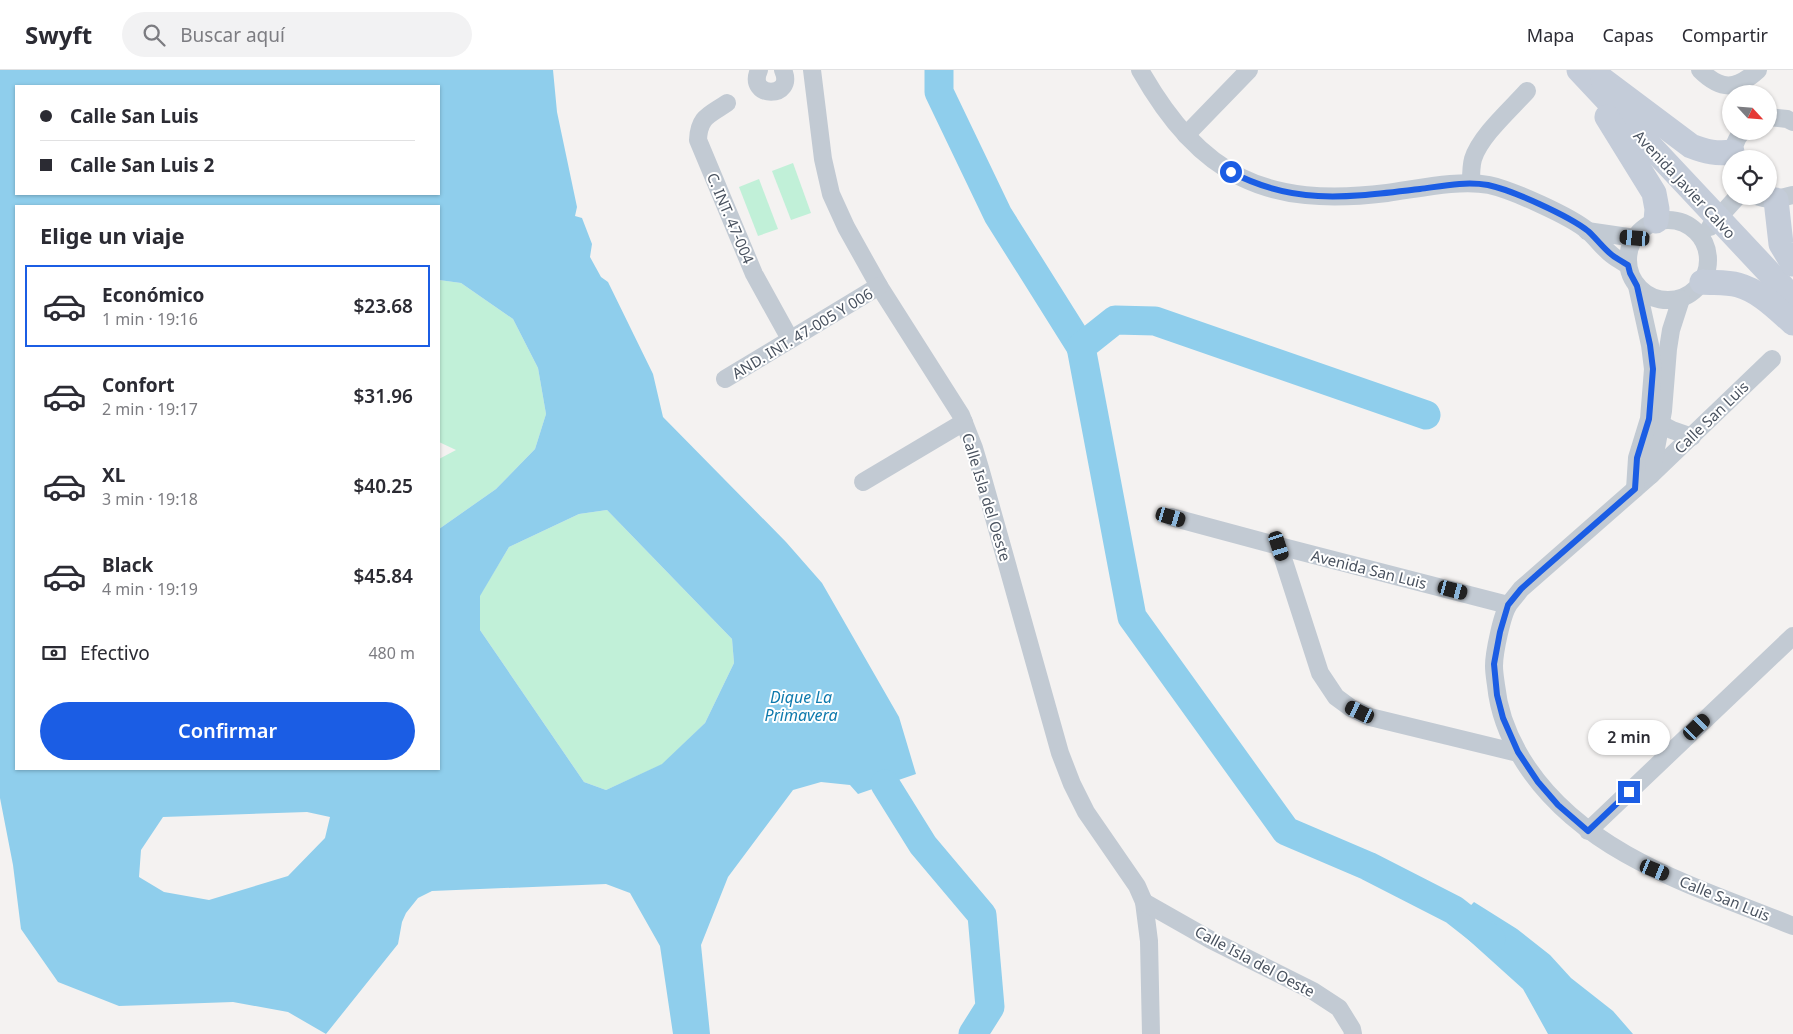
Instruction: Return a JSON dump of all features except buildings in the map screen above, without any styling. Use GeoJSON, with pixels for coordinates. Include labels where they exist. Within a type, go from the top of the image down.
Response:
{"type":"FeatureCollection","features":[{"type":"Feature","properties":{"kind":"street"},"geometry":{"type":"LineString","coordinates":[[759,70],[757,74],[758,84],[768,92],[780,89],[785,81],[784,73],[812,71]]}},
{"type":"Feature","properties":{"kind":"street"},"geometry":{"type":"LineString","coordinates":[[1140,70],[1156,98],[1186,136],[1212,159],[1247,180],[1281,192],[1332,197],[1371,195],[1471,183],[1489,185],[1509,191],[1566,218],[1587,231],[1612,256],[1628,265]]}},
{"type":"Feature","properties":{"kind":"street"},"geometry":{"type":"LineString","coordinates":[[1186,136],[1249,70]]}},
{"type":"Feature","properties":{"kind":"street"},"geometry":{"type":"LineString","coordinates":[[1578,70],[1654,193],[1657,209],[1656,221]]}},
{"type":"Feature","properties":{"kind":"street","name":"Avenida Javier Calvo"},"geometry":{"type":"LineString","coordinates":[[1578,70],[1793,298]]}},
{"type":"Feature","properties":{"kind":"street"},"geometry":{"type":"LineString","coordinates":[[1583,70],[1604,81],[1691,146],[1716,154],[1736,147]]}},
{"type":"Feature","properties":{"kind":"street"},"geometry":{"type":"LineString","coordinates":[[1700,70],[1717,84],[1728,86],[1740,84],[1758,70]]}},
{"type":"Feature","properties":{"kind":"street","name":"Calle Isla del Oeste"},"geometry":{"type":"LineString","coordinates":[[812,71],[823,159],[831,194],[846,227],[879,286],[964,422],[980,468],[1060,753],[1072,784],[1086,812],[1137,886],[1144,902],[1149,941],[1150,1034]]}},
{"type":"Feature","properties":{"kind":"street"},"geometry":{"type":"LineString","coordinates":[[1471,183],[1473,159],[1479,146],[1527,91]]}},
{"type":"Feature","properties":{"kind":"street","name":"C. INT. 47-004"},"geometry":{"type":"LineString","coordinates":[[727,103],[702,120],[698,129],[698,140],[754,274],[790,339]]}},
{"type":"Feature","properties":{"kind":"street"},"geometry":{"type":"LineString","coordinates":[[1778,118],[1793,122]]}},
{"type":"Feature","properties":{"kind":"street"},"geometry":{"type":"LineString","coordinates":[[1701,236],[1730,205]]}},
{"type":"Feature","properties":{"kind":"street"},"geometry":{"type":"LineString","coordinates":[[1776,205],[1781,244],[1793,264]]}},
{"type":"Feature","properties":{"kind":"street"},"geometry":{"type":"LineString","coordinates":[[1669,220],[1681,222],[1692,227],[1701,236],[1708,251],[1708,267],[1702,282],[1693,292],[1681,299],[1669,301],[1657,299],[1646,294],[1637,286],[1628,265],[1630,246],[1644,228],[1656,221],[1669,220]]}},
{"type":"Feature","properties":{"kind":"street"},"geometry":{"type":"LineString","coordinates":[[1587,231],[1635,238]]}},
{"type":"Feature","properties":{"kind":"street"},"geometry":{"type":"LineString","coordinates":[[1702,282],[1730,284],[1748,288],[1766,299],[1793,323]]}},
{"type":"Feature","properties":{"kind":"street","name":"AND. INT. 47-005 Y 006"},"geometry":{"type":"LineString","coordinates":[[725,379],[879,286]]}},
{"type":"Feature","properties":{"kind":"street","name":"Calle San Luis"},"geometry":{"type":"LineString","coordinates":[[1637,286],[1650,345],[1653,369],[1655,421],[1651,475]]}},
{"type":"Feature","properties":{"kind":"street","name":"Calle San Luis"},"geometry":{"type":"LineString","coordinates":[[1635,489],[1637,458],[1655,421],[1666,382],[1671,330],[1681,299]]}},
{"type":"Feature","properties":{"kind":"street","name":"Calle San Luis"},"geometry":{"type":"LineString","coordinates":[[1772,359],[1651,475],[1521,589],[1508,605],[1500,632],[1494,664],[1497,695],[1503,718],[1518,752],[1538,782],[1558,805],[1588,831],[1621,852],[1655,870],[1793,926]]}},
{"type":"Feature","properties":{"kind":"street"},"geometry":{"type":"LineString","coordinates":[[1655,421],[1672,430],[1692,437]]}},
{"type":"Feature","properties":{"kind":"street"},"geometry":{"type":"LineString","coordinates":[[863,482],[964,422]]}},
{"type":"Feature","properties":{"kind":"street","name":"Avenida San Luis"},"geometry":{"type":"LineString","coordinates":[[1171,517],[1508,605]]}},
{"type":"Feature","properties":{"kind":"street"},"geometry":{"type":"LineString","coordinates":[[1279,546],[1320,673],[1336,696],[1350,708],[1370,717],[1518,752]]}},
{"type":"Feature","properties":{"kind":"street"},"geometry":{"type":"LineString","coordinates":[[1588,831],[1793,636]]}},
{"type":"Feature","properties":{"kind":"street","name":"Calle Isla del Oeste"},"geometry":{"type":"LineString","coordinates":[[1144,902],[1211,940],[1313,991],[1339,1008],[1353,1034]]}},
{"type":"Feature","properties":{"kind":"green space"},"geometry":{"type":"Polygon","coordinates":[[[793,163],[811,213],[791,220],[772,171],[793,163]]]}},
{"type":"Feature","properties":{"kind":"green space"},"geometry":{"type":"Polygon","coordinates":[[[759,179],[778,229],[758,236],[739,187],[759,179]]]}},
{"type":"Feature","properties":{"kind":"green space"},"geometry":{"type":"Polygon","coordinates":[[[440,280],[461,283],[513,319],[538,368],[546,414],[535,449],[496,489],[440,528],[440,458],[456,450],[440,442],[440,280]]]}},
{"type":"Feature","properties":{"kind":"green space"},"geometry":{"type":"Polygon","coordinates":[[[607,510],[732,639],[734,663],[705,723],[663,764],[606,790],[584,782],[480,630],[480,595],[509,547],[579,514],[607,510]]]}},
{"type":"Feature","properties":{"kind":"water","name":"Dique La Primavera"},"geometry":{"type":"Polygon","coordinates":[[[0,70],[553,70],[557,112],[577,207],[575,216],[582,218],[592,244],[590,257],[601,277],[608,282],[653,374],[663,417],[786,542],[822,583],[899,717],[916,774],[858,794],[850,785],[821,782],[793,790],[728,877],[701,945],[710,1034],[673,1034],[660,946],[630,893],[606,884],[432,891],[418,898],[406,913],[402,922],[398,944],[326,1034],[288,1012],[233,1002],[119,1006],[58,982],[21,929],[13,865],[0,798],[0,70]],[[607,510],[579,514],[509,547],[480,596],[480,630],[584,782],[606,790],[662,764],[705,723],[734,663],[732,639],[607,510]],[[307,812],[163,817],[141,850],[139,877],[164,892],[209,900],[288,876],[325,838],[330,817],[307,812]]]}},
{"type":"Feature","properties":{"kind":"water"},"geometry":{"type":"Polygon","coordinates":[[[1474,902],[1517,929],[1550,955],[1571,978],[1613,1011],[1633,1034],[1548,1034],[1523,989],[1452,925],[1474,902]]]}},
{"type":"Feature","properties":{"kind":"waterway"},"geometry":{"type":"LineString","coordinates":[[939,70],[939,92],[998,215],[1081,347]]}},
{"type":"Feature","properties":{"kind":"waterway"},"geometry":{"type":"LineString","coordinates":[[1426,415],[1155,321],[1115,320],[1081,347],[1132,617],[1286,831],[1368,866],[1454,910],[1491,939]]}},
{"type":"Feature","properties":{"kind":"waterway"},"geometry":{"type":"LineString","coordinates":[[885,784],[923,845],[982,915],[990,1007],[973,1034]]}},
{"type":"Feature","properties":{"kind":"route"},"geometry":{"type":"LineString","coordinates":[[1231,172],[1262,186],[1281,192],[1307,196],[1371,195],[1471,183],[1489,185],[1509,191],[1566,218],[1587,231],[1612,256],[1628,265],[1637,286],[1650,345],[1653,369],[1649,419],[1637,458],[1635,489],[1521,589],[1508,605],[1500,632],[1494,664],[1497,695],[1508,732],[1518,752],[1538,782],[1558,805],[1588,831],[1629,792]]}}]}
